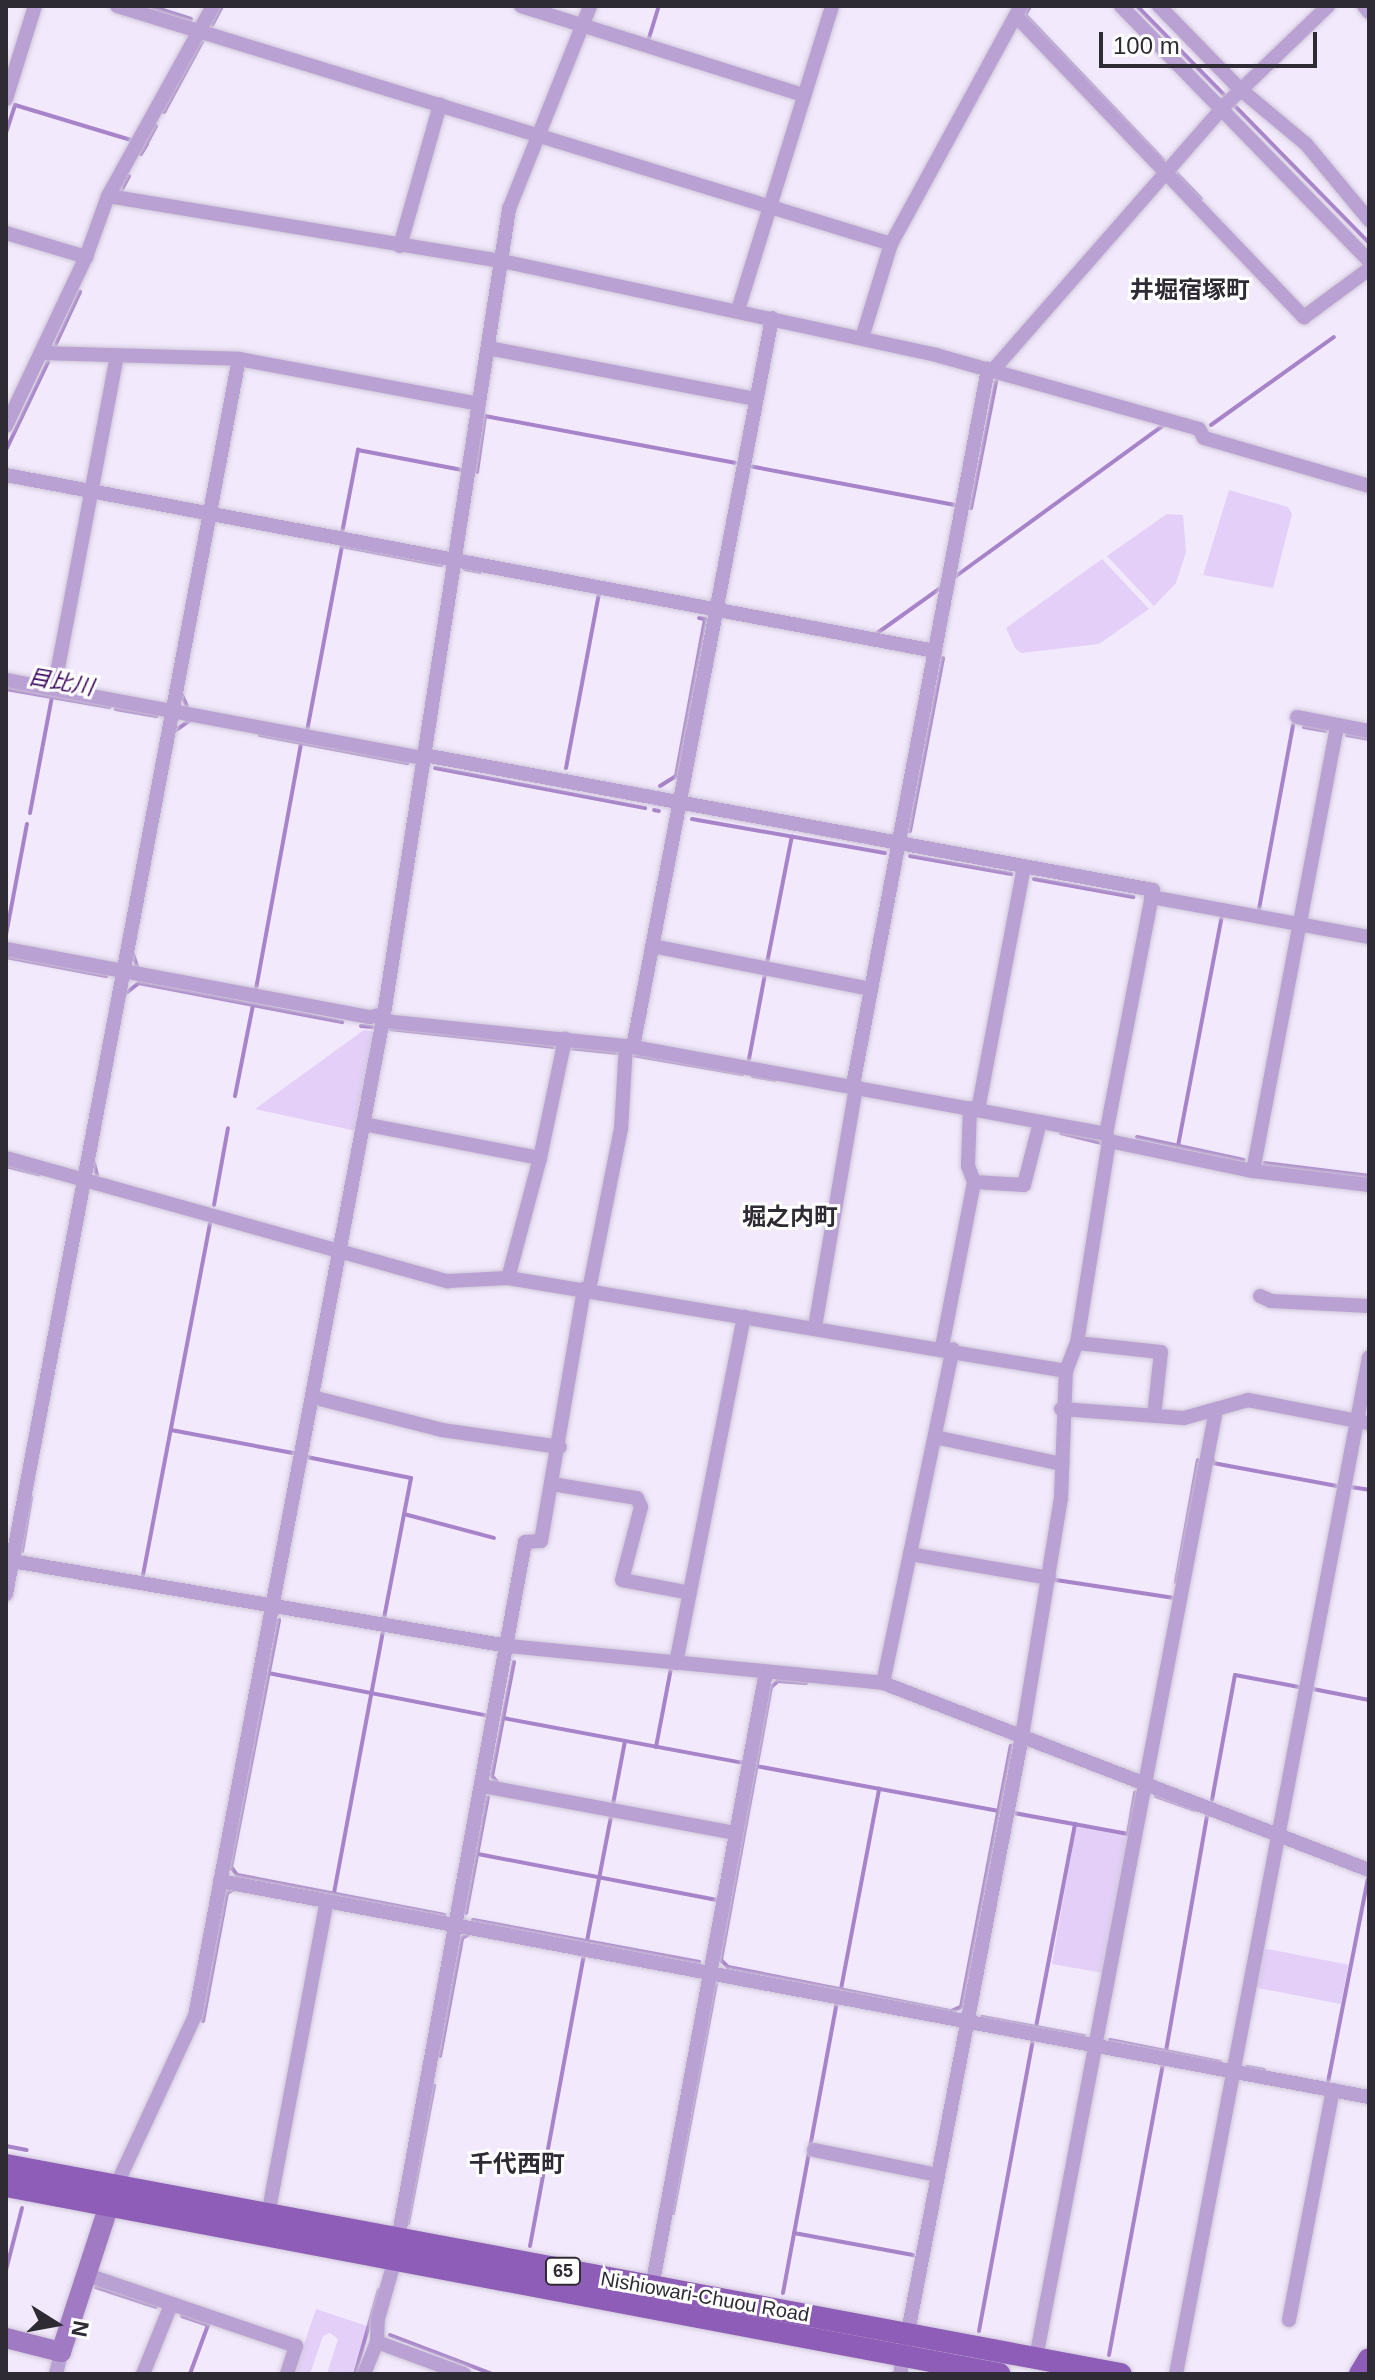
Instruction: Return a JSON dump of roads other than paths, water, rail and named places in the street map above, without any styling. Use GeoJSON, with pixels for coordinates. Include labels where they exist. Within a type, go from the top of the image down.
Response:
{"type":"FeatureCollection","features":[{"type":"Feature","properties":{"kind":"main road","name":"Nishiowari-Chuou Road"},"geometry":{"type":"LineString","coordinates":[[6,2165],[113,2195],[396,2249],[999,2374]]}},
{"type":"Feature","properties":{"kind":"main road","name":"Nishiowari-Chuou Road"},"geometry":{"type":"LineString","coordinates":[[6,2186],[113,2195],[268,2215],[396,2249],[652,2287],[904,2355],[1036,2358],[1121,2374]]}},
{"type":"Feature","properties":{"kind":"main road"},"geometry":{"type":"LineString","coordinates":[[1360,2374],[1369,2359]]}},
{"type":"Feature","properties":{"kind":"street"},"geometry":{"type":"LineString","coordinates":[[6,99],[35,6]]}},
{"type":"Feature","properties":{"kind":"street"},"geometry":{"type":"LineString","coordinates":[[117,6],[891,244]]}},
{"type":"Feature","properties":{"kind":"street"},"geometry":{"type":"LineString","coordinates":[[6,426],[86,257],[108,196],[213,6]]}},
{"type":"Feature","properties":{"kind":"street"},"geometry":{"type":"LineString","coordinates":[[521,6],[804,95]]}},
{"type":"Feature","properties":{"kind":"street"},"geometry":{"type":"LineString","coordinates":[[56,2374],[113,2195],[195,2016],[383,1017],[509,209],[590,6]]}},
{"type":"Feature","properties":{"kind":"street"},"geometry":{"type":"LineString","coordinates":[[738,310],[832,6]]}},
{"type":"Feature","properties":{"kind":"street"},"geometry":{"type":"LineString","coordinates":[[1121,6],[1231,99],[1306,144],[1369,220]]}},
{"type":"Feature","properties":{"kind":"street"},"geometry":{"type":"LineString","coordinates":[[1159,6],[1231,99],[1369,261]]}},
{"type":"Feature","properties":{"kind":"street"},"geometry":{"type":"LineString","coordinates":[[815,1327],[871,989],[990,369],[1231,99],[1328,6]]}},
{"type":"Feature","properties":{"kind":"street"},"geometry":{"type":"LineString","coordinates":[[1364,6],[1369,12]]}},
{"type":"Feature","properties":{"kind":"street"},"geometry":{"type":"LineString","coordinates":[[862,338],[891,244],[1018,11],[1304,317],[1369,269]]}},
{"type":"Feature","properties":{"kind":"street"},"geometry":{"type":"LineString","coordinates":[[400,246],[440,105]]}},
{"type":"Feature","properties":{"kind":"street"},"geometry":{"type":"LineString","coordinates":[[108,196],[502,261],[862,338],[990,369],[1199,429],[1204,438],[1369,486]]}},
{"type":"Feature","properties":{"kind":"street"},"geometry":{"type":"LineString","coordinates":[[6,233],[86,257]]}},
{"type":"Feature","properties":{"kind":"street"},"geometry":{"type":"LineString","coordinates":[[364,2374],[377,2342],[378,2319],[396,2249],[525,1542],[541,1541],[560,1447],[586,1290],[621,1129],[630,1046],[652,946],[772,318]]}},
{"type":"Feature","properties":{"kind":"street"},"geometry":{"type":"LineString","coordinates":[[488,348],[756,399]]}},
{"type":"Feature","properties":{"kind":"street"},"geometry":{"type":"LineString","coordinates":[[42,353],[239,359],[479,404]]}},
{"type":"Feature","properties":{"kind":"street"},"geometry":{"type":"LineString","coordinates":[[54,689],[117,357]]}},
{"type":"Feature","properties":{"kind":"street"},"geometry":{"type":"LineString","coordinates":[[6,1594],[9,1560],[85,1176],[239,359]]}},
{"type":"Feature","properties":{"kind":"street"},"geometry":{"type":"LineString","coordinates":[[6,475],[935,651]]}},
{"type":"Feature","properties":{"kind":"street"},"geometry":{"type":"LineString","coordinates":[[6,680],[1153,890],[1107,1138],[1077,1343],[1066,1371],[1061,1409],[1062,1464],[1049,1578],[1022,1736],[904,2355]]}},
{"type":"Feature","properties":{"kind":"street"},"geometry":{"type":"LineString","coordinates":[[1297,717],[1369,731]]}},
{"type":"Feature","properties":{"kind":"street"},"geometry":{"type":"LineString","coordinates":[[1253,1171],[1337,725]]}},
{"type":"Feature","properties":{"kind":"street"},"geometry":{"type":"LineString","coordinates":[[883,1683],[935,1437],[974,1182],[968,1166],[974,1109],[1024,867]]}},
{"type":"Feature","properties":{"kind":"street"},"geometry":{"type":"LineString","coordinates":[[1151,897],[1369,937]]}},
{"type":"Feature","properties":{"kind":"street"},"geometry":{"type":"LineString","coordinates":[[652,946],[871,989]]}},
{"type":"Feature","properties":{"kind":"street"},"geometry":{"type":"LineString","coordinates":[[6,949],[370,1017],[630,1046],[1040,1122],[1253,1171],[1369,1185]]}},
{"type":"Feature","properties":{"kind":"street"},"geometry":{"type":"LineString","coordinates":[[508,1278],[540,1158],[565,1039]]}},
{"type":"Feature","properties":{"kind":"street"},"geometry":{"type":"LineString","coordinates":[[974,1182],[1024,1185],[1040,1122]]}},
{"type":"Feature","properties":{"kind":"street"},"geometry":{"type":"LineString","coordinates":[[363,1124],[540,1158]]}},
{"type":"Feature","properties":{"kind":"street"},"geometry":{"type":"LineString","coordinates":[[6,1158],[85,1176],[340,1247],[448,1281],[508,1278],[948,1348],[1066,1371]]}},
{"type":"Feature","properties":{"kind":"street"},"geometry":{"type":"LineString","coordinates":[[1260,1296],[1271,1301],[1369,1306]]}},
{"type":"Feature","properties":{"kind":"street"},"geometry":{"type":"LineString","coordinates":[[676,1663],[744,1317]]}},
{"type":"Feature","properties":{"kind":"street"},"geometry":{"type":"LineString","coordinates":[[1077,1343],[1161,1352],[1154,1416]]}},
{"type":"Feature","properties":{"kind":"street"},"geometry":{"type":"LineString","coordinates":[[1176,2374],[1279,1833],[1363,1422],[1369,1357]]}},
{"type":"Feature","properties":{"kind":"street"},"geometry":{"type":"LineString","coordinates":[[312,1397],[442,1430],[560,1447]]}},
{"type":"Feature","properties":{"kind":"street"},"geometry":{"type":"LineString","coordinates":[[1061,1409],[1184,1418],[1248,1400],[1363,1422]]}},
{"type":"Feature","properties":{"kind":"street"},"geometry":{"type":"LineString","coordinates":[[1036,2358],[1216,1410]]}},
{"type":"Feature","properties":{"kind":"street"},"geometry":{"type":"LineString","coordinates":[[935,1437],[1062,1464]]}},
{"type":"Feature","properties":{"kind":"street"},"geometry":{"type":"LineString","coordinates":[[552,1484],[637,1498],[641,1507],[622,1580],[690,1593]]}},
{"type":"Feature","properties":{"kind":"street"},"geometry":{"type":"LineString","coordinates":[[910,1554],[1049,1578]]}},
{"type":"Feature","properties":{"kind":"street"},"geometry":{"type":"LineString","coordinates":[[9,1560],[508,1646],[883,1683],[1369,1870]]}},
{"type":"Feature","properties":{"kind":"street"},"geometry":{"type":"LineString","coordinates":[[652,2287],[766,1672]]}},
{"type":"Feature","properties":{"kind":"street"},"geometry":{"type":"LineString","coordinates":[[482,1786],[736,1833]]}},
{"type":"Feature","properties":{"kind":"street"},"geometry":{"type":"LineString","coordinates":[[220,1881],[1369,2097]]}},
{"type":"Feature","properties":{"kind":"street"},"geometry":{"type":"LineString","coordinates":[[268,2215],[327,1901]]}},
{"type":"Feature","properties":{"kind":"street"},"geometry":{"type":"LineString","coordinates":[[1289,2320],[1333,2090]]}},
{"type":"Feature","properties":{"kind":"street"},"geometry":{"type":"LineString","coordinates":[[814,2150],[938,2175]]}},
{"type":"Feature","properties":{"kind":"street"},"geometry":{"type":"LineString","coordinates":[[87,2275],[296,2346],[287,2374]]}},
{"type":"Feature","properties":{"kind":"street"},"geometry":{"type":"LineString","coordinates":[[143,2374],[171,2305]]}},
{"type":"Feature","properties":{"kind":"street"},"geometry":{"type":"LineString","coordinates":[[6,2338],[61,2352]]}},
{"type":"Feature","properties":{"kind":"street"},"geometry":{"type":"LineString","coordinates":[[377,2342],[464,2374]]}},
{"type":"Feature","properties":{"kind":"waterway"},"geometry":{"type":"LineString","coordinates":[[150,6],[191,19]]}},
{"type":"Feature","properties":{"kind":"waterway"},"geometry":{"type":"LineString","coordinates":[[212,25],[222,6]]}},
{"type":"Feature","properties":{"kind":"waterway"},"geometry":{"type":"LineString","coordinates":[[649,38],[659,6]]}},
{"type":"Feature","properties":{"kind":"waterway"},"geometry":{"type":"LineString","coordinates":[[1030,6],[1025,15],[1164,161]]}},
{"type":"Feature","properties":{"kind":"waterway"},"geometry":{"type":"LineString","coordinates":[[1137,6],[1369,243]]}},
{"type":"Feature","properties":{"kind":"waterway"},"geometry":{"type":"LineString","coordinates":[[164,112],[203,40]]}},
{"type":"Feature","properties":{"kind":"waterway"},"geometry":{"type":"LineString","coordinates":[[6,133],[15,105],[131,140]]}},
{"type":"Feature","properties":{"kind":"waterway"},"geometry":{"type":"LineString","coordinates":[[148,141],[156,126]]}},
{"type":"Feature","properties":{"kind":"waterway"},"geometry":{"type":"LineString","coordinates":[[141,154],[147,144]]}},
{"type":"Feature","properties":{"kind":"waterway"},"geometry":{"type":"LineString","coordinates":[[1175,172],[1201,199]]}},
{"type":"Feature","properties":{"kind":"waterway"},"geometry":{"type":"LineString","coordinates":[[121,191],[129,176]]}},
{"type":"Feature","properties":{"kind":"waterway"},"geometry":{"type":"LineString","coordinates":[[54,348],[80,292]]}},
{"type":"Feature","properties":{"kind":"waterway"},"geometry":{"type":"LineString","coordinates":[[1211,425],[1334,337]]}},
{"type":"Feature","properties":{"kind":"waterway"},"geometry":{"type":"LineString","coordinates":[[6,450],[48,362]]}},
{"type":"Feature","properties":{"kind":"waterway"},"geometry":{"type":"LineString","coordinates":[[971,508],[997,377]]}},
{"type":"Feature","properties":{"kind":"waterway"},"geometry":{"type":"LineString","coordinates":[[477,472],[485,416],[735,463]]}},
{"type":"Feature","properties":{"kind":"waterway"},"geometry":{"type":"LineString","coordinates":[[956,576],[1164,425]]}},
{"type":"Feature","properties":{"kind":"waterway"},"geometry":{"type":"LineString","coordinates":[[342,533],[358,450],[462,470]]}},
{"type":"Feature","properties":{"kind":"waterway"},"geometry":{"type":"LineString","coordinates":[[749,466],[956,505]]}},
{"type":"Feature","properties":{"kind":"waterway"},"geometry":{"type":"LineString","coordinates":[[307,731],[342,546],[441,565]]}},
{"type":"Feature","properties":{"kind":"waterway"},"geometry":{"type":"LineString","coordinates":[[465,569],[480,572]]}},
{"type":"Feature","properties":{"kind":"waterway"},"geometry":{"type":"LineString","coordinates":[[876,634],[942,587]]}},
{"type":"Feature","properties":{"kind":"waterway"},"geometry":{"type":"LineString","coordinates":[[566,768],[599,594]]}},
{"type":"Feature","properties":{"kind":"waterway"},"geometry":{"type":"LineString","coordinates":[[660,786],[676,776],[705,619],[699,618]]}},
{"type":"Feature","properties":{"kind":"waterway"},"geometry":{"type":"LineString","coordinates":[[910,831],[943,658]]}},
{"type":"Feature","properties":{"kind":"waterway","name":"目比川"},"geometry":{"type":"LineString","coordinates":[[6,689],[109,707]]}},
{"type":"Feature","properties":{"kind":"waterway"},"geometry":{"type":"LineString","coordinates":[[182,695],[187,706]]}},
{"type":"Feature","properties":{"kind":"waterway"},"geometry":{"type":"LineString","coordinates":[[30,813],[52,697]]}},
{"type":"Feature","properties":{"kind":"waterway","name":"目比川"},"geometry":{"type":"LineString","coordinates":[[116,709],[156,716]]}},
{"type":"Feature","properties":{"kind":"waterway"},"geometry":{"type":"LineString","coordinates":[[176,730],[189,721]]}},
{"type":"Feature","properties":{"kind":"waterway"},"geometry":{"type":"LineString","coordinates":[[1259,909],[1293,725]]}},
{"type":"Feature","properties":{"kind":"waterway"},"geometry":{"type":"LineString","coordinates":[[1304,727],[1326,731]]}},
{"type":"Feature","properties":{"kind":"waterway"},"geometry":{"type":"LineString","coordinates":[[260,735],[407,763]]}},
{"type":"Feature","properties":{"kind":"waterway"},"geometry":{"type":"LineString","coordinates":[[1347,735],[1369,739]]}},
{"type":"Feature","properties":{"kind":"waterway"},"geometry":{"type":"LineString","coordinates":[[256,989],[301,743]]}},
{"type":"Feature","properties":{"kind":"waterway"},"geometry":{"type":"LineString","coordinates":[[435,768],[645,808]]}},
{"type":"Feature","properties":{"kind":"waterway"},"geometry":{"type":"LineString","coordinates":[[654,810],[659,811]]}},
{"type":"Feature","properties":{"kind":"waterway"},"geometry":{"type":"LineString","coordinates":[[692,819],[885,853]]}},
{"type":"Feature","properties":{"kind":"waterway"},"geometry":{"type":"LineString","coordinates":[[6,935],[27,824]]}},
{"type":"Feature","properties":{"kind":"waterway"},"geometry":{"type":"LineString","coordinates":[[767,963],[792,836]]}},
{"type":"Feature","properties":{"kind":"waterway"},"geometry":{"type":"LineString","coordinates":[[910,856],[1011,874]]}},
{"type":"Feature","properties":{"kind":"waterway"},"geometry":{"type":"LineString","coordinates":[[1034,879],[1133,897]]}},
{"type":"Feature","properties":{"kind":"waterway"},"geometry":{"type":"LineString","coordinates":[[1178,1146],[1222,915]]}},
{"type":"Feature","properties":{"kind":"waterway"},"geometry":{"type":"LineString","coordinates":[[133,954],[137,966]]}},
{"type":"Feature","properties":{"kind":"waterway"},"geometry":{"type":"LineString","coordinates":[[6,957],[106,976]]}},
{"type":"Feature","properties":{"kind":"waterway"},"geometry":{"type":"LineString","coordinates":[[749,1059],[765,974]]}},
{"type":"Feature","properties":{"kind":"waterway"},"geometry":{"type":"LineString","coordinates":[[126,993],[139,983],[342,1022]]}},
{"type":"Feature","properties":{"kind":"waterway"},"geometry":{"type":"LineString","coordinates":[[235,1096],[253,1005]]}},
{"type":"Feature","properties":{"kind":"waterway"},"geometry":{"type":"LineString","coordinates":[[361,1026],[373,1027]]}},
{"type":"Feature","properties":{"kind":"waterway"},"geometry":{"type":"LineString","coordinates":[[390,1029],[557,1047]]}},
{"type":"Feature","properties":{"kind":"waterway"},"geometry":{"type":"LineString","coordinates":[[569,1048],[619,1053]]}},
{"type":"Feature","properties":{"kind":"waterway"},"geometry":{"type":"LineString","coordinates":[[633,1055],[742,1074]]}},
{"type":"Feature","properties":{"kind":"waterway"},"geometry":{"type":"LineString","coordinates":[[753,1076],[775,1080]]}},
{"type":"Feature","properties":{"kind":"waterway"},"geometry":{"type":"LineString","coordinates":[[214,1205],[228,1128]]}},
{"type":"Feature","properties":{"kind":"waterway"},"geometry":{"type":"LineString","coordinates":[[1061,1133],[1101,1143]]}},
{"type":"Feature","properties":{"kind":"waterway"},"geometry":{"type":"LineString","coordinates":[[1137,1137],[1244,1160]]}},
{"type":"Feature","properties":{"kind":"waterway"},"geometry":{"type":"LineString","coordinates":[[94,1163],[97,1175]]}},
{"type":"Feature","properties":{"kind":"waterway"},"geometry":{"type":"LineString","coordinates":[[1264,1163],[1369,1176]]}},
{"type":"Feature","properties":{"kind":"waterway"},"geometry":{"type":"LineString","coordinates":[[6,1166],[39,1174]]}},
{"type":"Feature","properties":{"kind":"waterway"},"geometry":{"type":"LineString","coordinates":[[143,1575],[211,1219]]}},
{"type":"Feature","properties":{"kind":"waterway"},"geometry":{"type":"LineString","coordinates":[[171,1430],[293,1453]]}},
{"type":"Feature","properties":{"kind":"waterway"},"geometry":{"type":"LineString","coordinates":[[307,1457],[411,1478],[384,1618]]}},
{"type":"Feature","properties":{"kind":"waterway"},"geometry":{"type":"LineString","coordinates":[[1213,1459],[1213,1463],[1337,1486]]}},
{"type":"Feature","properties":{"kind":"waterway"},"geometry":{"type":"LineString","coordinates":[[1176,1582],[1198,1460]]}},
{"type":"Feature","properties":{"kind":"waterway"},"geometry":{"type":"LineString","coordinates":[[1351,1487],[1369,1490]]}},
{"type":"Feature","properties":{"kind":"waterway"},"geometry":{"type":"LineString","coordinates":[[22,1551],[31,1498]]}},
{"type":"Feature","properties":{"kind":"waterway"},"geometry":{"type":"LineString","coordinates":[[404,1514],[494,1538]]}},
{"type":"Feature","properties":{"kind":"waterway"},"geometry":{"type":"LineString","coordinates":[[1056,1580],[1173,1598]]}},
{"type":"Feature","properties":{"kind":"waterway"},"geometry":{"type":"LineString","coordinates":[[279,1620],[231,1867],[237,1875],[444,1915]]}},
{"type":"Feature","properties":{"kind":"waterway"},"geometry":{"type":"LineString","coordinates":[[334,1893],[383,1632]]}},
{"type":"Feature","properties":{"kind":"waterway"},"geometry":{"type":"LineString","coordinates":[[498,1783],[492,1776],[514,1662]]}},
{"type":"Feature","properties":{"kind":"waterway"},"geometry":{"type":"LineString","coordinates":[[656,1747],[671,1668]]}},
{"type":"Feature","properties":{"kind":"waterway"},"geometry":{"type":"LineString","coordinates":[[268,1673],[490,1716]]}},
{"type":"Feature","properties":{"kind":"waterway"},"geometry":{"type":"LineString","coordinates":[[1212,1800],[1235,1675],[1299,1687]]}},
{"type":"Feature","properties":{"kind":"waterway"},"geometry":{"type":"LineString","coordinates":[[806,1683],[778,1681],[771,1687],[721,1960],[728,1967],[951,2011],[961,2007],[1011,1746]]}},
{"type":"Feature","properties":{"kind":"waterway"},"geometry":{"type":"LineString","coordinates":[[1313,1689],[1369,1700]]}},
{"type":"Feature","properties":{"kind":"waterway"},"geometry":{"type":"LineString","coordinates":[[503,1718],[743,1763]]}},
{"type":"Feature","properties":{"kind":"waterway"},"geometry":{"type":"LineString","coordinates":[[613,1804],[625,1741]]}},
{"type":"Feature","properties":{"kind":"waterway"},"geometry":{"type":"LineString","coordinates":[[756,1766],[999,1811]]}},
{"type":"Feature","properties":{"kind":"waterway"},"geometry":{"type":"LineString","coordinates":[[841,1989],[879,1789]]}},
{"type":"Feature","properties":{"kind":"waterway"},"geometry":{"type":"LineString","coordinates":[[1014,1813],[1128,1834],[1135,1793]]}},
{"type":"Feature","properties":{"kind":"waterway"},"geometry":{"type":"LineString","coordinates":[[1156,1796],[1195,1810]]}},
{"type":"Feature","properties":{"kind":"waterway"},"geometry":{"type":"LineString","coordinates":[[466,1913],[488,1797]]}},
{"type":"Feature","properties":{"kind":"waterway"},"geometry":{"type":"LineString","coordinates":[[1166,2051],[1207,1815]]}},
{"type":"Feature","properties":{"kind":"waterway"},"geometry":{"type":"LineString","coordinates":[[587,1941],[611,1816]]}},
{"type":"Feature","properties":{"kind":"waterway"},"geometry":{"type":"LineString","coordinates":[[1036,2027],[1075,1824]]}},
{"type":"Feature","properties":{"kind":"waterway"},"geometry":{"type":"LineString","coordinates":[[478,1854],[716,1900]]}},
{"type":"Feature","properties":{"kind":"waterway"},"geometry":{"type":"LineString","coordinates":[[1328,2082],[1368,1879]]}},
{"type":"Feature","properties":{"kind":"waterway"},"geometry":{"type":"LineString","coordinates":[[203,2021],[227,1893],[234,1889]]}},
{"type":"Feature","properties":{"kind":"waterway"},"geometry":{"type":"LineString","coordinates":[[473,1920],[699,1962]]}},
{"type":"Feature","properties":{"kind":"waterway"},"geometry":{"type":"LineString","coordinates":[[440,2056],[462,1938],[469,1934]]}},
{"type":"Feature","properties":{"kind":"waterway"},"geometry":{"type":"LineString","coordinates":[[530,2246],[584,1955]]}},
{"type":"Feature","properties":{"kind":"waterway"},"geometry":{"type":"LineString","coordinates":[[673,2213],[716,1984]]}},
{"type":"Feature","properties":{"kind":"waterway"},"geometry":{"type":"LineString","coordinates":[[783,2293],[837,2001]]}},
{"type":"Feature","properties":{"kind":"waterway"},"geometry":{"type":"LineString","coordinates":[[982,2017],[1084,2036]]}},
{"type":"Feature","properties":{"kind":"waterway"},"geometry":{"type":"LineString","coordinates":[[979,2331],[1033,2039]]}},
{"type":"Feature","properties":{"kind":"waterway"},"geometry":{"type":"LineString","coordinates":[[1110,2040],[1220,2062]]}},
{"type":"Feature","properties":{"kind":"waterway"},"geometry":{"type":"LineString","coordinates":[[1109,2355],[1163,2064]]}},
{"type":"Feature","properties":{"kind":"waterway"},"geometry":{"type":"LineString","coordinates":[[1247,2067],[1264,2070]]}},
{"type":"Feature","properties":{"kind":"waterway"},"geometry":{"type":"LineString","coordinates":[[408,2223],[434,2085]]}},
{"type":"Feature","properties":{"kind":"waterway"},"geometry":{"type":"LineString","coordinates":[[6,2146],[27,2150]]}},
{"type":"Feature","properties":{"kind":"waterway"},"geometry":{"type":"LineString","coordinates":[[6,2270],[22,2208]]}},
{"type":"Feature","properties":{"kind":"waterway"},"geometry":{"type":"LineString","coordinates":[[794,2233],[913,2255]]}},
{"type":"Feature","properties":{"kind":"waterway"},"geometry":{"type":"LineString","coordinates":[[96,2287],[156,2307]]}},
{"type":"Feature","properties":{"kind":"waterway"},"geometry":{"type":"LineString","coordinates":[[355,2374],[379,2290]]}},
{"type":"Feature","properties":{"kind":"waterway"},"geometry":{"type":"LineString","coordinates":[[182,2316],[208,2325],[190,2374]]}},
{"type":"Feature","properties":{"kind":"waterway"},"geometry":{"type":"LineString","coordinates":[[390,2335],[492,2374]]}},
{"type":"Feature","properties":{"kind":"district","name":"井堀宿塚町"},"geometry":{"type":"Point","coordinates":[1190,290]}},
{"type":"Feature","properties":{"kind":"district","name":"堀之内町"},"geometry":{"type":"Point","coordinates":[790,1217]}},
{"type":"Feature","properties":{"kind":"district","name":"千代西町"},"geometry":{"type":"Point","coordinates":[517,2164]}}]}
